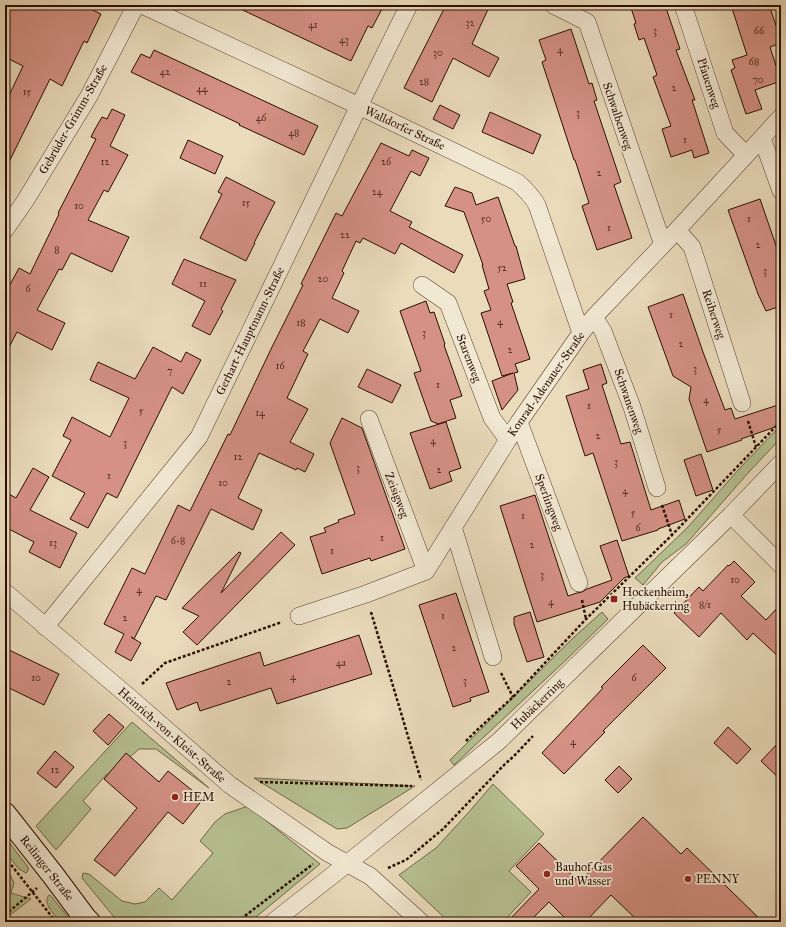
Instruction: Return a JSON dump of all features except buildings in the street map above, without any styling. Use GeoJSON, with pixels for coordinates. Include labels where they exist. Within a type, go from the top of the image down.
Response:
{"type":"FeatureCollection","features":[{"type":"Feature","properties":{"kind":"main road","name":"Reilinger Straße"},"geometry":{"type":"LineString","coordinates":[[5,814],[89,922]]}},
{"type":"Feature","properties":{"kind":"street","name":"Gebrüder-Grimm-Straße"},"geometry":{"type":"LineString","coordinates":[[5,230],[25,201],[89,96],[136,5]]}},
{"type":"Feature","properties":{"kind":"street","name":"Walldorfer Straße"},"geometry":{"type":"LineString","coordinates":[[142,5],[359,106],[517,182],[526,189],[538,205],[581,333]]}},
{"type":"Feature","properties":{"kind":"street","name":"Gerhart-Hauptmann-Straße"},"geometry":{"type":"LineString","coordinates":[[45,626],[199,437],[409,5]]}},
{"type":"Feature","properties":{"kind":"street","name":"Schwalbenweg"},"geometry":{"type":"LineString","coordinates":[[553,5],[586,22],[663,245]]}},
{"type":"Feature","properties":{"kind":"street","name":"Pfauenweg"},"geometry":{"type":"LineString","coordinates":[[683,5],[725,133],[746,155]]}},
{"type":"Feature","properties":{"kind":"street","name":"Konrad-Adenauer-Straße"},"geometry":{"type":"LineString","coordinates":[[426,571],[519,422],[581,333],[594,317],[663,245],[781,117]]}},
{"type":"Feature","properties":{"kind":"street"},"geometry":{"type":"LineString","coordinates":[[762,138],[781,191]]}},
{"type":"Feature","properties":{"kind":"street","name":"Reiherweg"},"geometry":{"type":"LineString","coordinates":[[677,230],[692,247],[742,403]]}},
{"type":"Feature","properties":{"kind":"street","name":"Starenweg"},"geometry":{"type":"LineString","coordinates":[[422,285],[448,303],[492,418],[508,440]]}},
{"type":"Feature","properties":{"kind":"street","name":"Schwanenweg"},"geometry":{"type":"LineString","coordinates":[[594,317],[603,331],[632,407],[657,488]]}},
{"type":"Feature","properties":{"kind":"street","name":"Zeisigweg"},"geometry":{"type":"LineString","coordinates":[[369,419],[426,571]]}},
{"type":"Feature","properties":{"kind":"street","name":"Sperlingweg"},"geometry":{"type":"LineString","coordinates":[[519,422],[579,583]]}},
{"type":"Feature","properties":{"kind":"street","name":"Hubäckerring"},"geometry":{"type":"LineString","coordinates":[[273,922],[499,741],[731,515],[781,463]]}},
{"type":"Feature","properties":{"kind":"street"},"geometry":{"type":"LineString","coordinates":[[731,515],[781,565]]}},
{"type":"Feature","properties":{"kind":"street"},"geometry":{"type":"LineString","coordinates":[[453,527],[493,656]]}},
{"type":"Feature","properties":{"kind":"street"},"geometry":{"type":"LineString","coordinates":[[299,616],[366,594],[426,571]]}},
{"type":"Feature","properties":{"kind":"street","name":"Heinrich-von-Kleist-Straße"},"geometry":{"type":"LineString","coordinates":[[5,592],[128,696],[230,786],[328,853],[370,876],[421,922]]}},
{"type":"Feature","properties":{"kind":"path"},"geometry":{"type":"LineString","coordinates":[[742,403],[756,447]]}},
{"type":"Feature","properties":{"kind":"path"},"geometry":{"type":"LineString","coordinates":[[466,742],[513,698],[586,619],[672,535],[781,421]]}},
{"type":"Feature","properties":{"kind":"path"},"geometry":{"type":"LineString","coordinates":[[657,488],[672,535]]}},
{"type":"Feature","properties":{"kind":"path"},"geometry":{"type":"LineString","coordinates":[[366,594],[423,786]]}},
{"type":"Feature","properties":{"kind":"path"},"geometry":{"type":"LineString","coordinates":[[128,696],[165,663],[299,616]]}},
{"type":"Feature","properties":{"kind":"path"},"geometry":{"type":"LineString","coordinates":[[493,656],[513,698]]}},
{"type":"Feature","properties":{"kind":"path"},"geometry":{"type":"LineString","coordinates":[[257,782],[415,786]]}},
{"type":"Feature","properties":{"kind":"path"},"geometry":{"type":"LineString","coordinates":[[237,922],[328,853]]}},
{"type":"Feature","properties":{"kind":"path"},"geometry":{"type":"LineString","coordinates":[[5,857],[56,922]]}},
{"type":"Feature","properties":{"kind":"path"},"geometry":{"type":"LineString","coordinates":[[5,914],[32,892]]}},
{"type":"Feature","properties":{"kind":"green space"},"geometry":{"type":"Polygon","coordinates":[[[781,425],[781,438],[748,473],[686,544],[662,562],[643,585],[635,578],[688,527],[739,469],[781,425]]]}},
{"type":"Feature","properties":{"kind":"green space"},"geometry":{"type":"Polygon","coordinates":[[[602,612],[608,619],[454,765],[450,760],[572,639],[602,612]]]}},
{"type":"Feature","properties":{"kind":"green space"},"geometry":{"type":"Polygon","coordinates":[[[132,722],[209,788],[156,749],[139,749],[112,778],[107,774],[83,801],[91,809],[56,850],[36,826],[132,722]]]}},
{"type":"Feature","properties":{"kind":"green space"},"geometry":{"type":"Polygon","coordinates":[[[254,778],[415,786],[347,828],[337,829],[254,778]]]}},
{"type":"Feature","properties":{"kind":"green space"},"geometry":{"type":"Polygon","coordinates":[[[493,784],[544,834],[509,871],[531,892],[503,922],[449,922],[399,875],[436,848],[493,784]]]}},
{"type":"Feature","properties":{"kind":"green space"},"geometry":{"type":"Polygon","coordinates":[[[248,806],[320,864],[250,922],[118,922],[82,878],[83,873],[89,874],[122,901],[135,904],[145,902],[159,888],[172,900],[213,853],[200,841],[215,822],[225,814],[248,806]]]}},
{"type":"Feature","properties":{"kind":"green space"},"geometry":{"type":"Polygon","coordinates":[[[5,837],[28,867],[28,871],[26,873],[19,869],[5,852],[5,837]]]}},
{"type":"Feature","properties":{"kind":"green space"},"geometry":{"type":"Polygon","coordinates":[[[5,867],[14,883],[11,893],[31,899],[5,919],[5,867]]]}},
{"type":"Feature","properties":{"kind":"green space"},"geometry":{"type":"Polygon","coordinates":[[[50,895],[72,922],[61,922],[53,913],[47,903],[48,896],[50,895]]]}},
{"type":"Feature","properties":{"kind":"place","name":"Hockenheim, Hubäckerring"},"geometry":{"type":"Point","coordinates":[614,599]}},
{"type":"Feature","properties":{"kind":"place","name":"HEM"},"geometry":{"type":"Point","coordinates":[175,797]}},
{"type":"Feature","properties":{"kind":"place","name":"Bauhof Gas und Wasser"},"geometry":{"type":"Point","coordinates":[547,874]}},
{"type":"Feature","properties":{"kind":"place","name":"PENNY"},"geometry":{"type":"Point","coordinates":[688,879]}}]}
